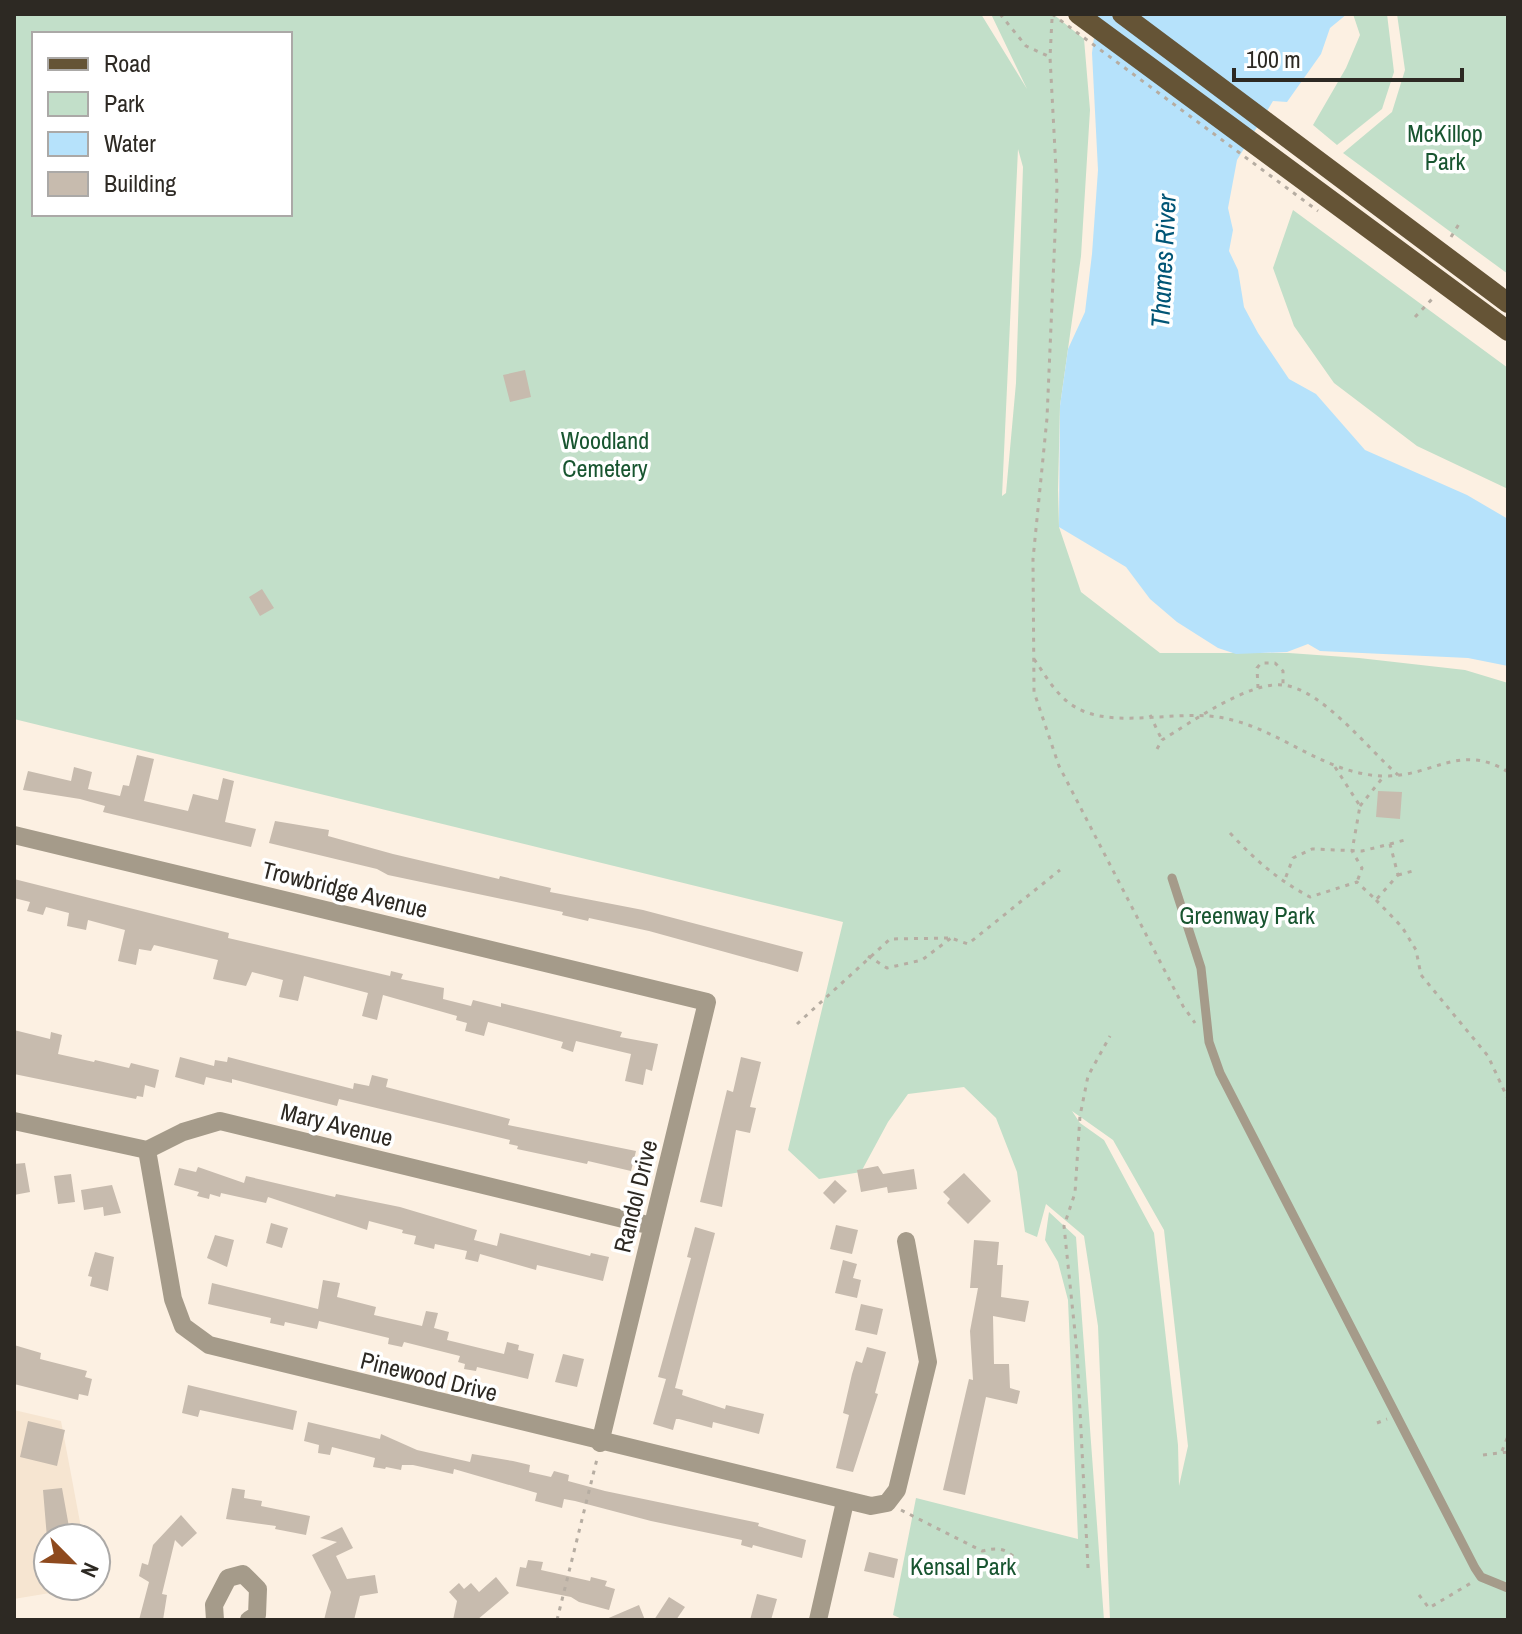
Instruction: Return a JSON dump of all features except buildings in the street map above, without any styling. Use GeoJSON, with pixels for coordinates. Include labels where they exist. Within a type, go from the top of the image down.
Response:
{"type":"FeatureCollection","features":[{"type":"Feature","properties":{"kind":"main road"},"geometry":{"type":"LineString","coordinates":[[1078,14],[1508,331]]}},
{"type":"Feature","properties":{"kind":"main road"},"geometry":{"type":"LineString","coordinates":[[1122,14],[1508,303]]}},
{"type":"Feature","properties":{"kind":"street","name":"Trowbridge Avenue"},"geometry":{"type":"LineString","coordinates":[[14,835],[664,991]]}},
{"type":"Feature","properties":{"kind":"street","name":"Randol Drive"},"geometry":{"type":"LineString","coordinates":[[600,1443],[707,1002],[664,991]]}},
{"type":"Feature","properties":{"kind":"street"},"geometry":{"type":"LineString","coordinates":[[14,1121],[147,1150]]}},
{"type":"Feature","properties":{"kind":"street","name":"Mary Avenue"},"geometry":{"type":"LineString","coordinates":[[147,1150],[183,1132],[220,1121],[652,1226]]}},
{"type":"Feature","properties":{"kind":"street","name":"Pinewood Drive"},"geometry":{"type":"LineString","coordinates":[[147,1150],[173,1299],[183,1326],[209,1345],[845,1502],[871,1506],[887,1503]]}},
{"type":"Feature","properties":{"kind":"street"},"geometry":{"type":"LineString","coordinates":[[887,1503],[897,1490],[928,1362],[906,1241]]}},
{"type":"Feature","properties":{"kind":"street"},"geometry":{"type":"LineString","coordinates":[[818,1620],[845,1502]]}},
{"type":"Feature","properties":{"kind":"street"},"geometry":{"type":"LineString","coordinates":[[215,1620],[214,1605],[228,1578],[243,1574],[258,1589],[257,1615],[249,1620]]}},
{"type":"Feature","properties":{"kind":"lane"},"geometry":{"type":"LineString","coordinates":[[1172,878],[1201,968],[1209,1042],[1256,1145],[1481,1577],[1508,1588]]}},
{"type":"Feature","properties":{"kind":"path"},"geometry":{"type":"LineString","coordinates":[[1000,14],[1026,46],[1050,57]]}},
{"type":"Feature","properties":{"kind":"path"},"geometry":{"type":"LineString","coordinates":[[1052,17],[1050,57],[1057,188],[1047,418],[1033,559],[1032,657],[1037,705],[1059,766],[1183,1006],[1209,1042]]}},
{"type":"Feature","properties":{"kind":"path"},"geometry":{"type":"LineString","coordinates":[[1052,17],[1318,211]]}},
{"type":"Feature","properties":{"kind":"path"},"geometry":{"type":"LineString","coordinates":[[1449,240],[1459,224]]}},
{"type":"Feature","properties":{"kind":"path"},"geometry":{"type":"LineString","coordinates":[[1415,317],[1434,297]]}},
{"type":"Feature","properties":{"kind":"path"},"geometry":{"type":"LineString","coordinates":[[1032,657],[1063,699],[1080,710],[1105,716],[1203,716],[1248,725],[1335,767],[1384,776],[1473,758],[1508,772]]}},
{"type":"Feature","properties":{"kind":"path"},"geometry":{"type":"LineString","coordinates":[[1258,688],[1257,673],[1261,663],[1275,663],[1282,673],[1283,685]]}},
{"type":"Feature","properties":{"kind":"path"},"geometry":{"type":"LineString","coordinates":[[1157,749],[1162,740],[1258,688],[1283,685],[1317,700],[1398,775]]}},
{"type":"Feature","properties":{"kind":"path"},"geometry":{"type":"LineString","coordinates":[[1150,715],[1162,740]]}},
{"type":"Feature","properties":{"kind":"path"},"geometry":{"type":"LineString","coordinates":[[1335,767],[1360,806]]}},
{"type":"Feature","properties":{"kind":"path"},"geometry":{"type":"LineString","coordinates":[[1357,882],[1362,868],[1352,851],[1360,806],[1384,776]]}},
{"type":"Feature","properties":{"kind":"path"},"geometry":{"type":"LineString","coordinates":[[1230,833],[1262,867],[1310,897],[1357,882]]}},
{"type":"Feature","properties":{"kind":"path"},"geometry":{"type":"LineString","coordinates":[[1284,882],[1289,864],[1298,853],[1312,849],[1352,851],[1405,840]]}},
{"type":"Feature","properties":{"kind":"path"},"geometry":{"type":"LineString","coordinates":[[1390,844],[1398,875]]}},
{"type":"Feature","properties":{"kind":"path"},"geometry":{"type":"LineString","coordinates":[[797,1024],[890,939],[951,938],[968,944],[1060,870]]}},
{"type":"Feature","properties":{"kind":"path"},"geometry":{"type":"LineString","coordinates":[[1376,900],[1398,875],[1413,871]]}},
{"type":"Feature","properties":{"kind":"path"},"geometry":{"type":"LineString","coordinates":[[1357,882],[1402,927],[1416,950],[1421,975],[1488,1056],[1508,1099]]}},
{"type":"Feature","properties":{"kind":"path"},"geometry":{"type":"LineString","coordinates":[[868,956],[887,968],[922,960],[951,938]]}},
{"type":"Feature","properties":{"kind":"path"},"geometry":{"type":"LineString","coordinates":[[1088,1568],[1077,1352],[1064,1226],[1075,1193],[1080,1116],[1088,1076],[1110,1036]]}},
{"type":"Feature","properties":{"kind":"path"},"geometry":{"type":"LineString","coordinates":[[1501,1453],[1508,1436]]}},
{"type":"Feature","properties":{"kind":"path"},"geometry":{"type":"LineString","coordinates":[[557,1620],[600,1443]]}},
{"type":"Feature","properties":{"kind":"path"},"geometry":{"type":"LineString","coordinates":[[1483,1455],[1508,1452]]}},
{"type":"Feature","properties":{"kind":"path"},"geometry":{"type":"LineString","coordinates":[[887,1503],[982,1551],[994,1548],[1008,1550],[1017,1560],[1017,1573]]}},
{"type":"Feature","properties":{"kind":"path"},"geometry":{"type":"LineString","coordinates":[[1419,1595],[1429,1608],[1481,1577]]}},
{"type":"Feature","properties":{"kind":"shaded area"},"geometry":{"type":"Polygon","coordinates":[[[14,1410],[61,1421],[80,1522],[32,1522],[32,1596],[14,1599],[14,1410]]]}},
{"type":"Feature","properties":{"kind":"green space"},"geometry":{"type":"Polygon","coordinates":[[[14,14],[981,14],[1027,89],[991,14],[1053,14],[1084,39],[1090,110],[1081,256],[1060,406],[1058,490],[1059,527],[1081,592],[1160,653],[1289,653],[1359,658],[1465,670],[1508,683],[1508,1620],[1110,1620],[1098,1326],[1084,1236],[1046,1204],[1037,1237],[1025,1232],[1017,1172],[996,1118],[964,1087],[908,1094],[888,1122],[861,1172],[819,1179],[788,1150],[843,922],[14,719],[14,14]],[[1018,149],[1002,496],[1006,493],[1016,383],[1023,167],[1018,149]],[[1072,1111],[1080,1123],[1104,1140],[1154,1233],[1178,1445],[1179,1486],[1188,1446],[1164,1230],[1113,1140],[1072,1111]]]}},
{"type":"Feature","properties":{"kind":"green space"},"geometry":{"type":"Polygon","coordinates":[[[1353,14],[1387,14],[1394,72],[1382,109],[1337,145],[1313,125],[1346,68],[1360,35],[1353,14]]]}},
{"type":"Feature","properties":{"kind":"green space","name":"McKillop Park"},"geometry":{"type":"Polygon","coordinates":[[[1397,14],[1508,14],[1508,274],[1343,153],[1392,112],[1405,70],[1397,14]]]}},
{"type":"Feature","properties":{"kind":"green space"},"geometry":{"type":"Polygon","coordinates":[[[1293,210],[1508,368],[1508,489],[1417,446],[1334,383],[1294,326],[1273,268],[1293,210]]]}},
{"type":"Feature","properties":{"kind":"green space","name":"Kensal Park"},"geometry":{"type":"Polygon","coordinates":[[[1049,1212],[1076,1237],[1104,1620],[904,1620],[893,1615],[916,1498],[1078,1539],[1068,1300],[1058,1262],[1045,1240],[1049,1212]]]}},
{"type":"Feature","properties":{"kind":"water","name":"Thames River"},"geometry":{"type":"Polygon","coordinates":[[[1097,14],[1347,14],[1330,28],[1321,54],[1287,102],[1273,101],[1237,160],[1228,208],[1233,230],[1229,251],[1238,270],[1244,307],[1289,379],[1316,394],[1365,450],[1467,495],[1508,519],[1508,666],[1468,658],[1320,651],[1308,644],[1287,652],[1236,654],[1218,648],[1177,622],[1150,599],[1126,567],[1059,527],[1060,406],[1068,349],[1085,312],[1092,254],[1098,170],[1092,53],[1097,14]]]}},
{"type":"Feature","properties":{"kind":"park label","name":"Woodland Cemetery"},"geometry":{"type":"Point","coordinates":[605,454]}},
{"type":"Feature","properties":{"kind":"park label","name":"Greenway Park"},"geometry":{"type":"Point","coordinates":[1247,915]}}]}
